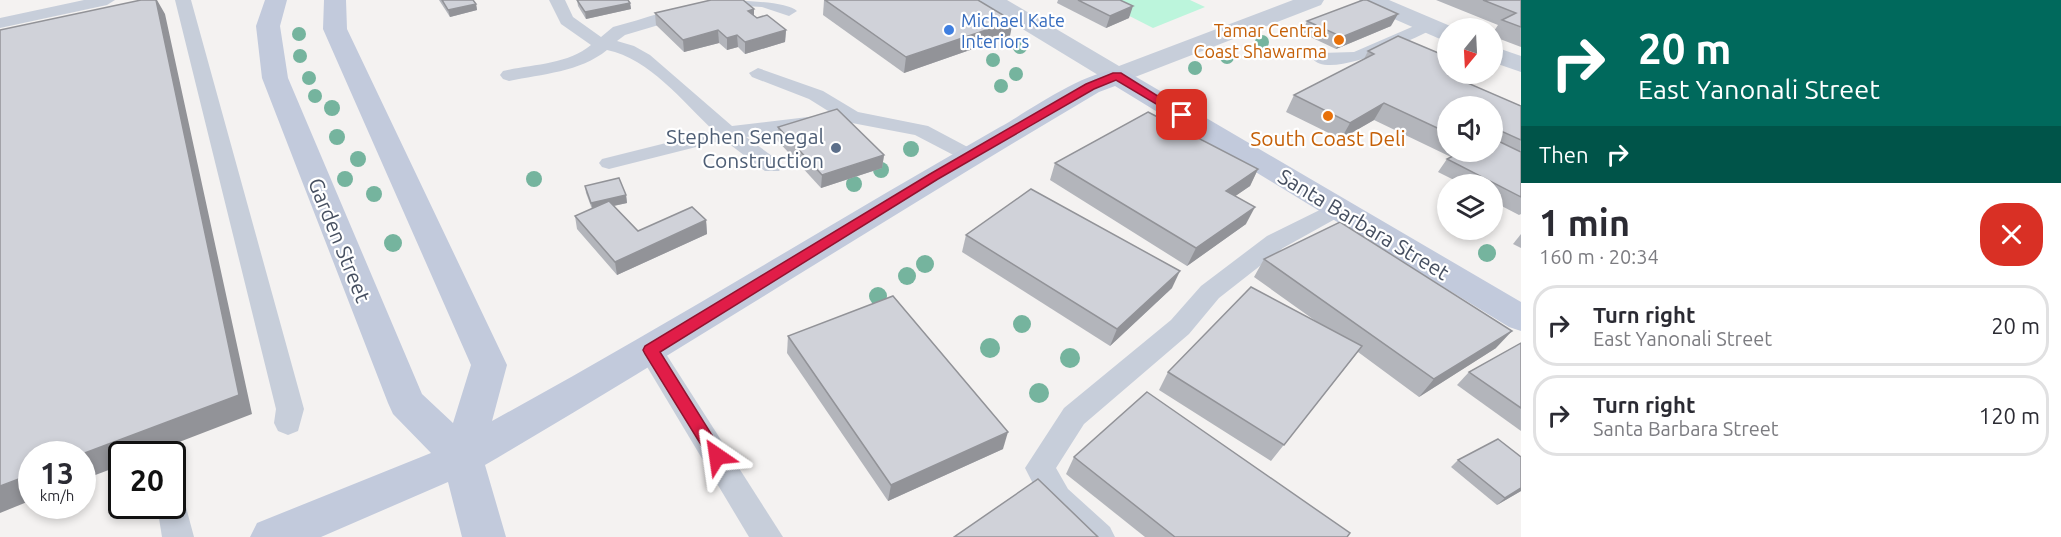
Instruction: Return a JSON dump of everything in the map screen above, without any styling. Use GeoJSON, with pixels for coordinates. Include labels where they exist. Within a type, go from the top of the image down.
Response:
{"type":"FeatureCollection","features":[{"type":"Feature","properties":{"kind":"main road","name":"Garden Street"},"geometry":{"type":"LineString","coordinates":[[276,0],[268,26],[275,78],[407,403],[462,458],[484,537]]}},
{"type":"Feature","properties":{"kind":"main road"},"geometry":{"type":"LineString","coordinates":[[335,0],[333,6],[335,29],[489,365],[462,458]]}},
{"type":"Feature","properties":{"kind":"main road"},"geometry":{"type":"LineString","coordinates":[[272,537],[462,458],[651,350],[970,156],[1090,87],[1117,76]]}},
{"type":"Feature","properties":{"kind":"main road","name":"Santa Barbara Street"},"geometry":{"type":"LineString","coordinates":[[1117,76],[1521,318]]}},
{"type":"Feature","properties":{"kind":"street","name":"Santa Barbara Street"},"geometry":{"type":"LineString","coordinates":[[991,0],[1117,76]]}},
{"type":"Feature","properties":{"kind":"street"},"geometry":{"type":"LineString","coordinates":[[1117,76],[1313,0]]}},
{"type":"Feature","properties":{"kind":"street"},"geometry":{"type":"LineString","coordinates":[[1370,0],[1437,29]]}},
{"type":"Feature","properties":{"kind":"street"},"geometry":{"type":"LineString","coordinates":[[1503,58],[1521,65]]}},
{"type":"Feature","properties":{"kind":"lane"},"geometry":{"type":"LineString","coordinates":[[0,23],[107,0]]}},
{"type":"Feature","properties":{"kind":"lane"},"geometry":{"type":"LineString","coordinates":[[183,0],[290,409],[288,423]]}},
{"type":"Feature","properties":{"kind":"lane"},"geometry":{"type":"LineString","coordinates":[[557,0],[558,10],[581,33],[602,44],[621,46],[644,60],[728,133],[772,166]]}},
{"type":"Feature","properties":{"kind":"lane"},"geometry":{"type":"LineString","coordinates":[[509,75],[571,63],[589,56],[619,31],[727,1],[764,2],[789,11]]}},
{"type":"Feature","properties":{"kind":"lane"},"geometry":{"type":"LineString","coordinates":[[1321,58],[1357,57],[1437,29]]}},
{"type":"Feature","properties":{"kind":"lane"},"geometry":{"type":"LineString","coordinates":[[758,73],[816,95],[852,117]]}},
{"type":"Feature","properties":{"kind":"lane"},"geometry":{"type":"LineString","coordinates":[[609,163],[728,133],[852,117],[921,130],[970,156]]}},
{"type":"Feature","properties":{"kind":"lane"},"geometry":{"type":"LineString","coordinates":[[1100,537],[1057,499],[1040,468],[1074,416],[1180,327],[1210,292],[1275,242],[1338,208]]}},
{"type":"Feature","properties":{"kind":"lane"},"geometry":{"type":"LineString","coordinates":[[651,350],[767,537]]}},
{"type":"Feature","properties":{"kind":"lane"},"geometry":{"type":"LineString","coordinates":[[175,519],[178,537]]}},
{"type":"Feature","properties":{"kind":"green space"},"geometry":{"type":"Polygon","coordinates":[[[1098,0],[1190,0],[1205,7],[1153,28],[1098,0]]]}},
{"type":"Feature","properties":{"kind":"building"},"geometry":{"type":"Polygon","coordinates":[[[141,0],[156,0],[239,395],[117,441],[108,441],[108,444],[96,449],[96,441],[18,441],[18,479],[0,486],[0,30],[141,0]]]}},
{"type":"Feature","properties":{"kind":"building"},"geometry":{"type":"Polygon","coordinates":[[[442,0],[473,0],[476,4],[448,10],[442,0]]]}},
{"type":"Feature","properties":{"kind":"building"},"geometry":{"type":"Polygon","coordinates":[[[577,0],[628,0],[630,3],[585,12],[577,0]]]}},
{"type":"Feature","properties":{"kind":"building"},"geometry":{"type":"Polygon","coordinates":[[[711,0],[743,0],[754,9],[748,11],[757,18],[767,15],[786,30],[745,42],[737,35],[727,38],[718,30],[683,40],[655,13],[711,0]]]}},
{"type":"Feature","properties":{"kind":"building"},"geometry":{"type":"Polygon","coordinates":[[[825,0],[978,0],[1013,21],[906,57],[825,0]]]}},
{"type":"Feature","properties":{"kind":"building"},"geometry":{"type":"Polygon","coordinates":[[[1078,0],[1120,0],[1133,6],[1110,16],[1078,0]]]}},
{"type":"Feature","properties":{"kind":"building"},"geometry":{"type":"Polygon","coordinates":[[[1363,0],[1398,14],[1342,37],[1307,21],[1363,0]]]}},
{"type":"Feature","properties":{"kind":"building"},"geometry":{"type":"Polygon","coordinates":[[[1483,0],[1521,0],[1521,27],[1503,20],[1516,13],[1483,0]]]}},
{"type":"Feature","properties":{"kind":"building"},"geometry":{"type":"Polygon","coordinates":[[[1398,36],[1437,52],[1437,84],[1470,84],[1498,96],[1437,96],[1437,128],[1384,103],[1350,123],[1294,95],[1374,54],[1368,51],[1398,36]]]}},
{"type":"Feature","properties":{"kind":"building"},"geometry":{"type":"Polygon","coordinates":[[[1503,98],[1521,106],[1521,140],[1503,132],[1503,98]]]}},
{"type":"Feature","properties":{"kind":"building"},"geometry":{"type":"Polygon","coordinates":[[[837,109],[884,155],[822,175],[778,127],[837,109]]]}},
{"type":"Feature","properties":{"kind":"building"},"geometry":{"type":"Polygon","coordinates":[[[1148,112],[1258,169],[1226,191],[1255,207],[1196,248],[1055,163],[1148,112]]]}},
{"type":"Feature","properties":{"kind":"building"},"geometry":{"type":"Polygon","coordinates":[[[1503,143],[1521,152],[1521,197],[1503,188],[1503,174],[1476,174],[1453,162],[1503,162],[1503,143]]]}},
{"type":"Feature","properties":{"kind":"building"},"geometry":{"type":"Polygon","coordinates":[[[619,178],[626,195],[591,203],[585,186],[619,178]]]}},
{"type":"Feature","properties":{"kind":"building"},"geometry":{"type":"Polygon","coordinates":[[[1031,189],[1180,271],[1117,329],[966,235],[1031,189]]]}},
{"type":"Feature","properties":{"kind":"building"},"geometry":{"type":"Polygon","coordinates":[[[609,201],[638,231],[692,207],[706,220],[615,262],[575,216],[609,201]]]}},
{"type":"Feature","properties":{"kind":"building"},"geometry":{"type":"Polygon","coordinates":[[[1340,222],[1512,331],[1434,379],[1264,259],[1340,222]]]}},
{"type":"Feature","properties":{"kind":"building"},"geometry":{"type":"Polygon","coordinates":[[[1251,287],[1362,346],[1284,445],[1168,372],[1251,287]]]}},
{"type":"Feature","properties":{"kind":"building"},"geometry":{"type":"Polygon","coordinates":[[[893,296],[1008,432],[891,485],[788,336],[893,296]]]}},
{"type":"Feature","properties":{"kind":"building"},"geometry":{"type":"Polygon","coordinates":[[[1521,343],[1521,408],[1469,372],[1521,343]]]}},
{"type":"Feature","properties":{"kind":"building"},"geometry":{"type":"Polygon","coordinates":[[[1147,392],[1350,533],[1347,537],[1175,537],[1074,457],[1147,392]]]}},
{"type":"Feature","properties":{"kind":"building"},"geometry":{"type":"Polygon","coordinates":[[[1498,439],[1521,457],[1521,488],[1505,498],[1458,460],[1498,439]]]}},
{"type":"Feature","properties":{"kind":"building"},"geometry":{"type":"Polygon","coordinates":[[[1038,479],[1098,537],[954,537],[1038,479]]]}},
{"type":"Feature","properties":{"kind":"place","name":"Michael Kate Interiors"},"geometry":{"type":"Point","coordinates":[949,30]}},
{"type":"Feature","properties":{"kind":"place","name":"Tamar Central Coast Shawarma"},"geometry":{"type":"Point","coordinates":[1339,40]}},
{"type":"Feature","properties":{"kind":"place","name":"South Coast Deli"},"geometry":{"type":"Point","coordinates":[1328,116]}},
{"type":"Feature","properties":{"kind":"place","name":"Stephen Senegal Construction"},"geometry":{"type":"Point","coordinates":[836,148]}},
{"type":"Feature","properties":{"kind":"route"},"geometry":{"type":"LineString","coordinates":[[717,456],[651,350],[934,177],[1090,87],[1117,76],[1182,115]]}}]}
